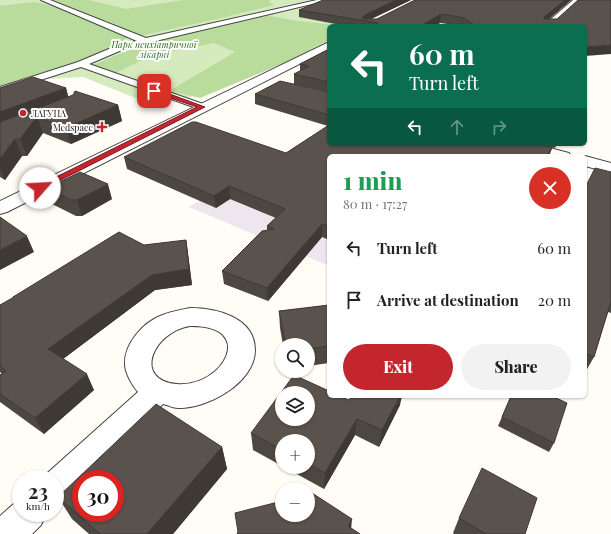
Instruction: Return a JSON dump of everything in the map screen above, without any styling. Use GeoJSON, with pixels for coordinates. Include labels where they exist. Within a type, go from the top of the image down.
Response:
{"type":"FeatureCollection","features":[{"type":"Feature","properties":{"kind":"street"},"geometry":{"type":"LineString","coordinates":[[550,24],[578,0]]}},
{"type":"Feature","properties":{"kind":"street"},"geometry":{"type":"LineString","coordinates":[[0,208],[327,46]]}},
{"type":"Feature","properties":{"kind":"street"},"geometry":{"type":"LineString","coordinates":[[257,80],[278,85]]}},
{"type":"Feature","properties":{"kind":"street"},"geometry":{"type":"LineString","coordinates":[[522,146],[555,154]]}},
{"type":"Feature","properties":{"kind":"street"},"geometry":{"type":"LineString","coordinates":[[587,162],[611,168]]}},
{"type":"Feature","properties":{"kind":"street"},"geometry":{"type":"LineString","coordinates":[[64,480],[158,392]]}},
{"type":"Feature","properties":{"kind":"street"},"geometry":{"type":"LineString","coordinates":[[7,534],[20,522]]}},
{"type":"Feature","properties":{"kind":"lane"},"geometry":{"type":"LineString","coordinates":[[44,0],[145,41]]}},
{"type":"Feature","properties":{"kind":"lane"},"geometry":{"type":"LineString","coordinates":[[0,90],[81,64],[119,48],[326,0]]}},
{"type":"Feature","properties":{"kind":"lane"},"geometry":{"type":"LineString","coordinates":[[81,64],[202,107]]}},
{"type":"Feature","properties":{"kind":"lane"},"geometry":{"type":"LineString","coordinates":[[0,528],[7,534]]}},
{"type":"Feature","properties":{"kind":"shaded area"},"geometry":{"type":"Polygon","coordinates":[[[280,152],[327,167],[327,265],[189,207],[280,152]]]}},
{"type":"Feature","properties":{"kind":"green space","name":"Парк психіатричної лікарні"},"geometry":{"type":"Polygon","coordinates":[[[0,0],[400,0],[348,24],[327,24],[327,34],[186,99],[138,99],[83,77],[44,79],[0,93],[0,0]]]}},
{"type":"Feature","properties":{"kind":"green space"},"geometry":{"type":"Polygon","coordinates":[[[49,0],[89,0],[126,9],[183,0],[270,0],[269,2],[274,5],[140,36],[110,22],[78,12],[49,0]]]}},
{"type":"Feature","properties":{"kind":"green space"},"geometry":{"type":"Polygon","coordinates":[[[33,2],[55,7],[80,16],[127,36],[126,39],[76,64],[0,87],[0,6],[33,2]]]}},
{"type":"Feature","properties":{"kind":"green space"},"geometry":{"type":"Polygon","coordinates":[[[265,15],[327,24],[327,41],[284,63],[200,98],[169,91],[235,52],[214,43],[150,56],[116,73],[93,65],[114,56],[156,42],[199,30],[265,15]]]}},
{"type":"Feature","properties":{"kind":"building"},"geometry":{"type":"Polygon","coordinates":[[[323,0],[396,0],[365,15],[362,18],[377,19],[415,0],[565,0],[544,17],[544,19],[557,19],[578,0],[611,0],[611,45],[587,47],[587,24],[472,24],[465,18],[441,14],[424,24],[376,24],[378,23],[299,10],[323,0]]]}},
{"type":"Feature","properties":{"kind":"building"},"geometry":{"type":"Polygon","coordinates":[[[327,50],[327,82],[294,74],[309,66],[300,64],[327,50]]]}},
{"type":"Feature","properties":{"kind":"building"},"geometry":{"type":"Polygon","coordinates":[[[33,77],[66,88],[0,112],[0,88],[33,77]]]}},
{"type":"Feature","properties":{"kind":"building"},"geometry":{"type":"Polygon","coordinates":[[[280,81],[327,92],[327,114],[255,94],[280,81]]]}},
{"type":"Feature","properties":{"kind":"building"},"geometry":{"type":"Polygon","coordinates":[[[75,91],[118,105],[66,128],[37,117],[20,139],[15,139],[0,159],[0,122],[73,95],[75,91]]]}},
{"type":"Feature","properties":{"kind":"building"},"geometry":{"type":"Polygon","coordinates":[[[192,122],[196,122],[286,153],[327,126],[327,146],[553,146],[548,154],[327,154],[327,225],[322,224],[267,288],[222,271],[262,231],[274,229],[267,226],[285,209],[229,186],[214,196],[124,157],[192,122]]]}},
{"type":"Feature","properties":{"kind":"building"},"geometry":{"type":"Polygon","coordinates":[[[595,168],[611,172],[611,301],[594,357],[587,354],[587,184],[595,168]]]}},
{"type":"Feature","properties":{"kind":"building"},"geometry":{"type":"Polygon","coordinates":[[[80,172],[108,184],[77,200],[71,200],[47,188],[80,172]]]}},
{"type":"Feature","properties":{"kind":"building"},"geometry":{"type":"Polygon","coordinates":[[[0,217],[27,236],[0,250],[0,217]]]}},
{"type":"Feature","properties":{"kind":"building"},"geometry":{"type":"Polygon","coordinates":[[[119,232],[144,245],[186,240],[189,269],[152,275],[48,349],[87,374],[35,418],[0,394],[0,375],[6,371],[0,365],[0,305],[119,232]]]}},
{"type":"Feature","properties":{"kind":"building"},"geometry":{"type":"Polygon","coordinates":[[[327,305],[327,346],[315,348],[315,338],[285,338],[279,311],[327,305]]]}},
{"type":"Feature","properties":{"kind":"building"},"geometry":{"type":"Polygon","coordinates":[[[292,378],[301,378],[327,390],[327,398],[344,398],[349,400],[350,398],[399,398],[382,430],[357,419],[325,473],[315,468],[315,434],[275,434],[275,446],[251,433],[275,401],[275,426],[315,426],[315,386],[286,386],[292,378]]]}},
{"type":"Feature","properties":{"kind":"building"},"geometry":{"type":"Polygon","coordinates":[[[510,398],[556,398],[567,403],[554,443],[502,417],[510,398]]]}},
{"type":"Feature","properties":{"kind":"building"},"geometry":{"type":"Polygon","coordinates":[[[156,404],[222,447],[147,534],[100,534],[86,522],[124,522],[124,470],[86,470],[156,404]]]}},
{"type":"Feature","properties":{"kind":"building"},"geometry":{"type":"Polygon","coordinates":[[[482,468],[537,498],[525,534],[486,534],[459,518],[482,468]]]}},
{"type":"Feature","properties":{"kind":"building"},"geometry":{"type":"Polygon","coordinates":[[[72,484],[72,509],[64,502],[64,491],[72,484]]]}},
{"type":"Feature","properties":{"kind":"building"},"geometry":{"type":"Polygon","coordinates":[[[315,495],[352,519],[348,526],[360,534],[237,534],[235,513],[275,503],[275,522],[315,522],[315,495]]]}},
{"type":"Feature","properties":{"kind":"place","name":"ЛАГУНА"},"geometry":{"type":"Point","coordinates":[23,113]}},
{"type":"Feature","properties":{"kind":"place","name":"Medspace"},"geometry":{"type":"Point","coordinates":[102,127]}},
{"type":"Feature","properties":{"kind":"route"},"geometry":{"type":"LineString","coordinates":[[40,188],[202,107],[154,91]]}}]}
